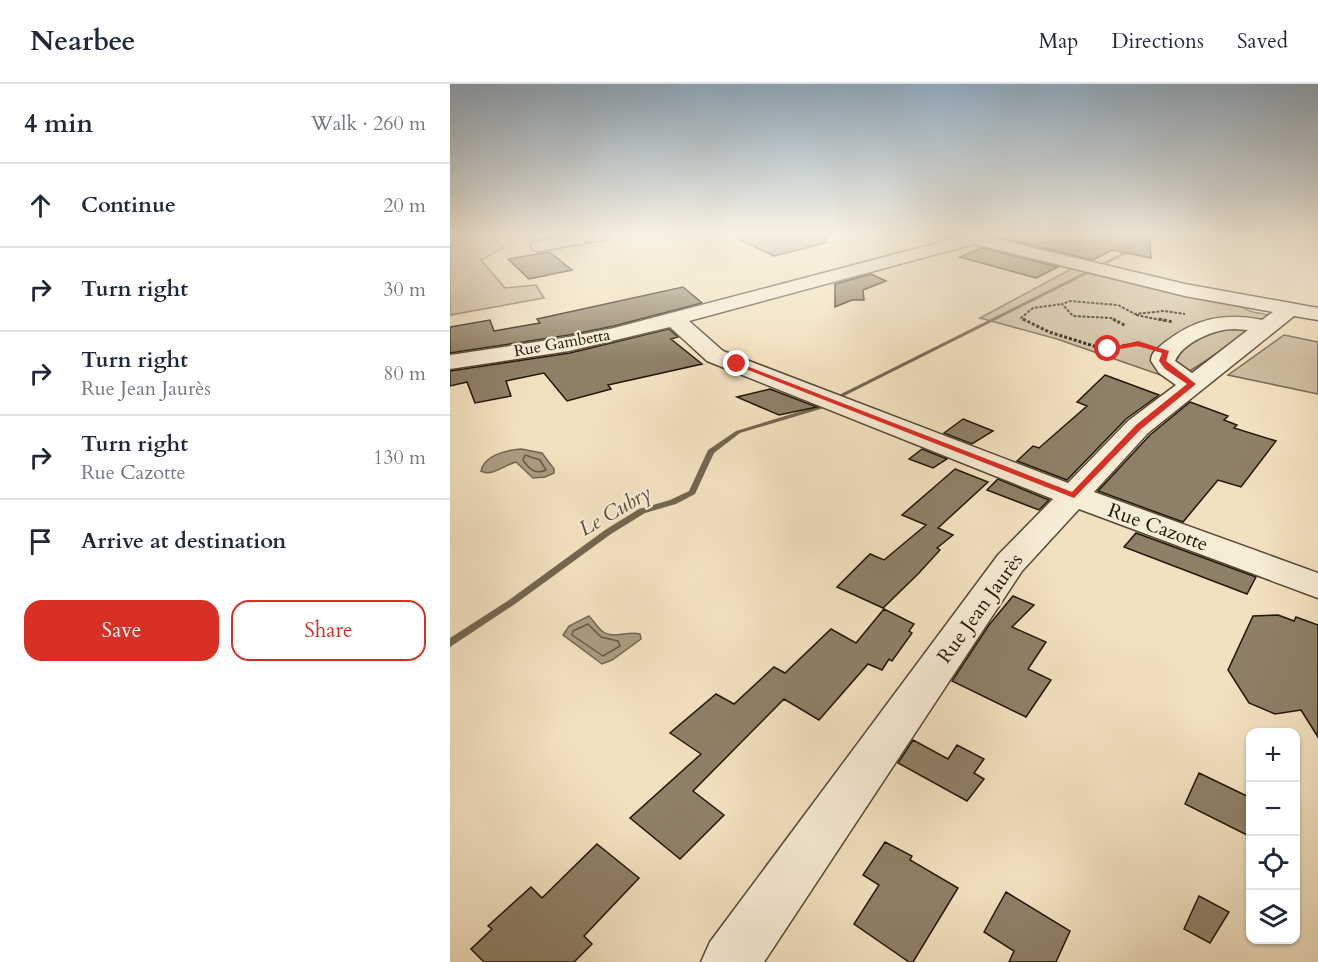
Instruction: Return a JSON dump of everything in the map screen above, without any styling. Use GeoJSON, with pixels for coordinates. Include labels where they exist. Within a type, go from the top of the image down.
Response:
{"type":"FeatureCollection","features":[{"type":"Feature","properties":{"kind":"street","name":"Rue Gambetta"},"geometry":{"type":"LineString","coordinates":[[450,362],[569,344],[673,318],[822,276]]}},
{"type":"Feature","properties":{"kind":"street"},"geometry":{"type":"LineString","coordinates":[[1128,276],[1291,317]]}},
{"type":"Feature","properties":{"kind":"street"},"geometry":{"type":"LineString","coordinates":[[1192,384],[1168,368],[1163,361],[1163,356],[1193,331],[1199,327],[1220,323],[1291,317]]}},
{"type":"Feature","properties":{"kind":"street","name":"Rue Jean Jaurès"},"geometry":{"type":"LineString","coordinates":[[730,962],[1010,563],[1138,427],[1192,384],[1291,317]]}},
{"type":"Feature","properties":{"kind":"street","name":"Rue Cazotte"},"geometry":{"type":"LineString","coordinates":[[673,318],[715,356],[1074,496],[1318,586]]}},
{"type":"Feature","properties":{"kind":"path"},"geometry":{"type":"LineString","coordinates":[[1167,353],[1138,344],[1108,349],[1095,347],[1046,331],[1021,318],[1030,309],[1070,301],[1118,305],[1135,315],[1170,321],[1193,331]]}},
{"type":"Feature","properties":{"kind":"path"},"geometry":{"type":"LineString","coordinates":[[1062,304],[1073,316],[1111,318],[1126,326]]}},
{"type":"Feature","properties":{"kind":"path"},"geometry":{"type":"LineString","coordinates":[[1135,315],[1164,311],[1204,316],[1220,323]]}},
{"type":"Feature","properties":{"kind":"shaded area"},"geometry":{"type":"Polygon","coordinates":[[[450,276],[495,276],[505,288],[536,285],[544,298],[450,315],[450,276]]]}},
{"type":"Feature","properties":{"kind":"shaded area"},"geometry":{"type":"Polygon","coordinates":[[[1058,276],[1108,276],[1242,307],[1269,316],[1261,326],[1188,372],[1172,379],[1057,339],[980,318],[1058,276]]]}},
{"type":"Feature","properties":{"kind":"shaded area"},"geometry":{"type":"Polygon","coordinates":[[[1284,335],[1318,342],[1318,394],[1228,375],[1284,335]]]}},
{"type":"Feature","properties":{"kind":"water"},"geometry":{"type":"Polygon","coordinates":[[[521,449],[542,453],[554,469],[554,473],[545,477],[533,478],[516,462],[494,472],[481,471],[491,457],[521,449]]]}},
{"type":"Feature","properties":{"kind":"water"},"geometry":{"type":"Polygon","coordinates":[[[589,616],[606,634],[635,633],[640,634],[641,639],[612,660],[602,664],[563,635],[569,626],[589,616]]]}},
{"type":"Feature","properties":{"kind":"building"},"geometry":{"type":"Polygon","coordinates":[[[526,276],[543,276],[529,279],[526,276]]]}},
{"type":"Feature","properties":{"kind":"building"},"geometry":{"type":"Polygon","coordinates":[[[864,276],[875,276],[886,281],[863,290],[864,300],[852,300],[835,307],[835,284],[864,276]]]}},
{"type":"Feature","properties":{"kind":"building"},"geometry":{"type":"Polygon","coordinates":[[[683,287],[702,303],[569,335],[450,353],[450,327],[490,320],[494,331],[540,323],[537,319],[683,287]]]}},
{"type":"Feature","properties":{"kind":"building"},"geometry":{"type":"Polygon","coordinates":[[[669,329],[678,337],[671,339],[702,364],[608,385],[611,389],[567,401],[544,373],[506,381],[511,396],[475,403],[467,382],[450,386],[450,371],[570,353],[669,329]]]}},
{"type":"Feature","properties":{"kind":"building"},"geometry":{"type":"Polygon","coordinates":[[[1105,375],[1159,395],[1126,419],[1067,480],[1017,461],[1033,446],[1039,448],[1087,406],[1077,402],[1105,375]]]}},
{"type":"Feature","properties":{"kind":"building"},"geometry":{"type":"Polygon","coordinates":[[[770,389],[817,407],[779,415],[737,397],[770,389]]]}},
{"type":"Feature","properties":{"kind":"building"},"geometry":{"type":"Polygon","coordinates":[[[1190,402],[1228,416],[1224,420],[1237,425],[1234,428],[1276,441],[1241,487],[1218,480],[1183,522],[1098,491],[1150,435],[1190,402]]]}},
{"type":"Feature","properties":{"kind":"building"},"geometry":{"type":"Polygon","coordinates":[[[963,419],[993,431],[972,444],[944,433],[963,419]]]}},
{"type":"Feature","properties":{"kind":"building"},"geometry":{"type":"Polygon","coordinates":[[[922,449],[947,459],[933,468],[909,459],[922,449]]]}},
{"type":"Feature","properties":{"kind":"building"},"geometry":{"type":"Polygon","coordinates":[[[955,469],[988,482],[938,528],[953,535],[937,548],[940,550],[918,574],[883,608],[837,587],[870,554],[884,560],[926,525],[902,515],[955,469]]]}},
{"type":"Feature","properties":{"kind":"building"},"geometry":{"type":"Polygon","coordinates":[[[998,479],[1049,500],[1039,510],[987,490],[998,479]]]}},
{"type":"Feature","properties":{"kind":"building"},"geometry":{"type":"Polygon","coordinates":[[[1136,533],[1256,577],[1247,594],[1124,547],[1136,533]]]}},
{"type":"Feature","properties":{"kind":"building"},"geometry":{"type":"Polygon","coordinates":[[[1013,596],[1034,605],[1012,627],[1046,642],[1028,669],[1051,680],[1026,717],[952,681],[989,625],[1013,596]]]}},
{"type":"Feature","properties":{"kind":"building"},"geometry":{"type":"Polygon","coordinates":[[[884,609],[914,624],[909,631],[912,633],[892,661],[889,659],[882,670],[868,664],[819,720],[784,699],[693,791],[724,815],[680,859],[630,818],[701,754],[670,733],[716,694],[734,704],[774,667],[785,673],[831,629],[856,643],[884,609]]]}},
{"type":"Feature","properties":{"kind":"building"},"geometry":{"type":"Polygon","coordinates":[[[1278,615],[1294,621],[1296,617],[1318,625],[1318,737],[1301,710],[1275,714],[1249,703],[1228,670],[1253,616],[1278,615]]]}},
{"type":"Feature","properties":{"kind":"building"},"geometry":{"type":"Polygon","coordinates":[[[913,740],[948,759],[957,745],[984,759],[974,773],[984,779],[967,801],[898,763],[913,740]]]}},
{"type":"Feature","properties":{"kind":"building"},"geometry":{"type":"Polygon","coordinates":[[[1199,773],[1246,796],[1246,834],[1185,804],[1199,773]]]}},
{"type":"Feature","properties":{"kind":"building"},"geometry":{"type":"Polygon","coordinates":[[[885,842],[912,856],[910,860],[958,888],[913,962],[909,962],[854,924],[879,885],[863,875],[885,842]]]}},
{"type":"Feature","properties":{"kind":"building"},"geometry":{"type":"Polygon","coordinates":[[[597,844],[639,878],[584,936],[592,944],[574,962],[484,962],[471,949],[492,929],[488,926],[531,887],[542,898],[597,844]]]}},
{"type":"Feature","properties":{"kind":"building"},"geometry":{"type":"Polygon","coordinates":[[[1006,892],[1070,931],[1056,962],[1009,962],[1014,951],[984,932],[1006,892]]]}},
{"type":"Feature","properties":{"kind":"building"},"geometry":{"type":"Polygon","coordinates":[[[1199,896],[1229,912],[1210,943],[1184,929],[1199,896]]]}},
{"type":"Feature","properties":{"kind":"waterway","name":"Le Cubry"},"geometry":{"type":"LineString","coordinates":[[840,396],[1081,276]]}},
{"type":"Feature","properties":{"kind":"waterway","name":"Le Cubry"},"geometry":{"type":"LineString","coordinates":[[450,643],[512,602],[608,532],[642,511],[673,502],[692,492],[711,452],[738,432],[825,406]]}},
{"type":"Feature","properties":{"kind":"route"},"geometry":{"type":"LineString","coordinates":[[737,364],[1074,496],[1138,427],[1192,384],[1168,368],[1163,361],[1163,356],[1167,353],[1138,344],[1125,344],[1108,349]]}}]}
